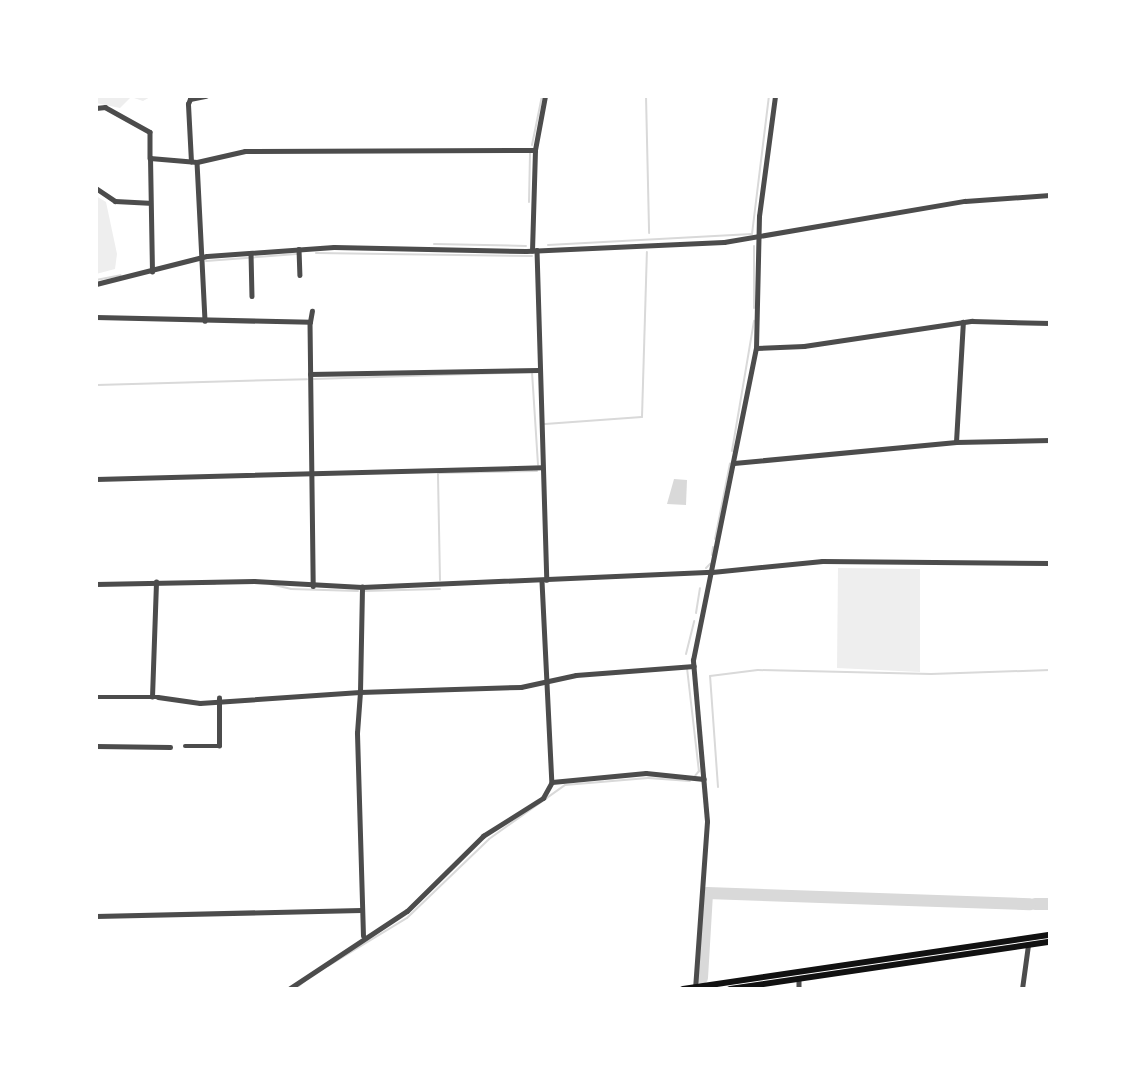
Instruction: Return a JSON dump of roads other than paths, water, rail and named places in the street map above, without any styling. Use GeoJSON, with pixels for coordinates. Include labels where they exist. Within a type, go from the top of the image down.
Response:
{"type":"FeatureCollection","features":[{"type":"Feature","properties":{"kind":"main road"},"geometry":{"type":"LineString","coordinates":[[730,989],[798,976],[1050,935]]}},
{"type":"Feature","properties":{"kind":"main road"},"geometry":{"type":"LineString","coordinates":[[683,989],[798,976],[1050,942]]}},
{"type":"Feature","properties":{"kind":"street"},"geometry":{"type":"LineString","coordinates":[[191,162],[188,104],[190,99],[206,96]]}},
{"type":"Feature","properties":{"kind":"street"},"geometry":{"type":"LineString","coordinates":[[289,989],[363,936],[407,911],[483,836],[543,798],[552,782],[544,580],[535,250],[535,150],[545,96]]}},
{"type":"Feature","properties":{"kind":"street"},"geometry":{"type":"LineString","coordinates":[[696,988],[707,821],[694,666],[756,348],[758,237],[775,96]]}},
{"type":"Feature","properties":{"kind":"street"},"geometry":{"type":"LineString","coordinates":[[96,108],[105,107],[150,132],[148,203],[152,271]]}},
{"type":"Feature","properties":{"kind":"street"},"geometry":{"type":"LineString","coordinates":[[150,158],[197,162],[245,151],[535,150]]}},
{"type":"Feature","properties":{"kind":"street"},"geometry":{"type":"LineString","coordinates":[[197,162],[204,257],[205,321]]}},
{"type":"Feature","properties":{"kind":"street"},"geometry":{"type":"LineString","coordinates":[[96,188],[115,201],[148,203]]}},
{"type":"Feature","properties":{"kind":"street"},"geometry":{"type":"LineString","coordinates":[[96,284],[204,257],[252,257],[299,249],[535,250],[758,237],[965,201],[1050,195]]}},
{"type":"Feature","properties":{"kind":"street"},"geometry":{"type":"LineString","coordinates":[[299,249],[300,275]]}},
{"type":"Feature","properties":{"kind":"street"},"geometry":{"type":"LineString","coordinates":[[252,257],[252,296]]}},
{"type":"Feature","properties":{"kind":"street"},"geometry":{"type":"LineString","coordinates":[[312,311],[310,322],[310,374],[314,586]]}},
{"type":"Feature","properties":{"kind":"street"},"geometry":{"type":"LineString","coordinates":[[96,317],[310,322]]}},
{"type":"Feature","properties":{"kind":"street"},"geometry":{"type":"LineString","coordinates":[[756,348],[804,346],[964,322],[1050,323]]}},
{"type":"Feature","properties":{"kind":"street"},"geometry":{"type":"LineString","coordinates":[[956,442],[964,322]]}},
{"type":"Feature","properties":{"kind":"street"},"geometry":{"type":"LineString","coordinates":[[310,374],[538,370]]}},
{"type":"Feature","properties":{"kind":"street"},"geometry":{"type":"LineString","coordinates":[[734,463],[956,442],[1050,440]]}},
{"type":"Feature","properties":{"kind":"street"},"geometry":{"type":"LineString","coordinates":[[96,478],[542,467]]}},
{"type":"Feature","properties":{"kind":"street"},"geometry":{"type":"LineString","coordinates":[[96,584],[156,584],[254,580],[314,586],[362,587],[712,572],[822,561],[1050,563]]}},
{"type":"Feature","properties":{"kind":"street"},"geometry":{"type":"LineString","coordinates":[[152,697],[156,584]]}},
{"type":"Feature","properties":{"kind":"street"},"geometry":{"type":"LineString","coordinates":[[362,587],[360,692],[361,910],[363,936]]}},
{"type":"Feature","properties":{"kind":"street"},"geometry":{"type":"LineString","coordinates":[[96,697],[152,697],[200,703],[219,698],[521,688],[576,674],[694,666]]}},
{"type":"Feature","properties":{"kind":"street"},"geometry":{"type":"LineString","coordinates":[[185,746],[219,746],[219,698]]}},
{"type":"Feature","properties":{"kind":"street"},"geometry":{"type":"LineString","coordinates":[[96,746],[170,746]]}},
{"type":"Feature","properties":{"kind":"street"},"geometry":{"type":"LineString","coordinates":[[552,782],[646,774],[704,779]]}},
{"type":"Feature","properties":{"kind":"street"},"geometry":{"type":"LineString","coordinates":[[96,916],[361,910]]}},
{"type":"Feature","properties":{"kind":"street"},"geometry":{"type":"LineString","coordinates":[[1022,989],[1028,945]]}},
{"type":"Feature","properties":{"kind":"street"},"geometry":{"type":"LineString","coordinates":[[798,976],[798,989]]}},
{"type":"Feature","properties":{"kind":"waterway"},"geometry":{"type":"LineString","coordinates":[[532,145],[542,96]]}},
{"type":"Feature","properties":{"kind":"waterway"},"geometry":{"type":"LineString","coordinates":[[646,96],[649,233]]}},
{"type":"Feature","properties":{"kind":"waterway"},"geometry":{"type":"LineString","coordinates":[[548,245],[752,234],[769,96]]}},
{"type":"Feature","properties":{"kind":"waterway"},"geometry":{"type":"LineString","coordinates":[[529,202],[530,153]]}},
{"type":"Feature","properties":{"kind":"waterway"},"geometry":{"type":"LineString","coordinates":[[434,244],[526,246]]}},
{"type":"Feature","properties":{"kind":"waterway"},"geometry":{"type":"LineString","coordinates":[[754,246],[754,308]]}},
{"type":"Feature","properties":{"kind":"waterway"},"geometry":{"type":"LineString","coordinates":[[545,424],[642,417],[647,252]]}},
{"type":"Feature","properties":{"kind":"waterway"},"geometry":{"type":"LineString","coordinates":[[316,253],[532,256]]}},
{"type":"Feature","properties":{"kind":"waterway"},"geometry":{"type":"LineString","coordinates":[[206,261],[297,254]]}},
{"type":"Feature","properties":{"kind":"waterway"},"geometry":{"type":"LineString","coordinates":[[96,280],[121,275]]}},
{"type":"Feature","properties":{"kind":"waterway"},"geometry":{"type":"LineString","coordinates":[[732,451],[754,321]]}},
{"type":"Feature","properties":{"kind":"waterway"},"geometry":{"type":"LineString","coordinates":[[314,379],[532,372],[538,465]]}},
{"type":"Feature","properties":{"kind":"waterway"},"geometry":{"type":"LineString","coordinates":[[97,385],[307,379]]}},
{"type":"Feature","properties":{"kind":"waterway"},"geometry":{"type":"LineString","coordinates":[[715,539],[730,463]]}},
{"type":"Feature","properties":{"kind":"waterway"},"geometry":{"type":"LineString","coordinates":[[440,580],[438,473],[537,471]]}},
{"type":"Feature","properties":{"kind":"waterway"},"geometry":{"type":"LineString","coordinates":[[712,555],[713,547]]}},
{"type":"Feature","properties":{"kind":"waterway"},"geometry":{"type":"LineString","coordinates":[[706,568],[710,564]]}},
{"type":"Feature","properties":{"kind":"waterway"},"geometry":{"type":"LineString","coordinates":[[190,584],[215,584]]}},
{"type":"Feature","properties":{"kind":"waterway"},"geometry":{"type":"LineString","coordinates":[[270,584],[291,589],[358,591]]}},
{"type":"Feature","properties":{"kind":"waterway"},"geometry":{"type":"LineString","coordinates":[[696,613],[700,588]]}},
{"type":"Feature","properties":{"kind":"waterway"},"geometry":{"type":"LineString","coordinates":[[365,591],[440,589]]}},
{"type":"Feature","properties":{"kind":"waterway"},"geometry":{"type":"LineString","coordinates":[[686,654],[694,621]]}},
{"type":"Feature","properties":{"kind":"waterway"},"geometry":{"type":"LineString","coordinates":[[687,668],[699,771],[695,776]]}},
{"type":"Feature","properties":{"kind":"waterway"},"geometry":{"type":"LineString","coordinates":[[718,787],[710,676],[758,670],[931,674],[1050,670]]}},
{"type":"Feature","properties":{"kind":"waterway"},"geometry":{"type":"LineString","coordinates":[[328,966],[407,918],[489,839],[565,785],[648,778],[690,781]]}},
{"type":"Feature","properties":{"kind":"waterway"},"geometry":{"type":"LineString","coordinates":[[702,978],[707,893],[1030,904]]}},
{"type":"Feature","properties":{"kind":"waterway"},"geometry":{"type":"LineString","coordinates":[[1035,904],[1050,904]]}},
{"type":"Feature","properties":{"kind":"waterway"},"geometry":{"type":"LineString","coordinates":[[295,989],[305,981]]}}]}
